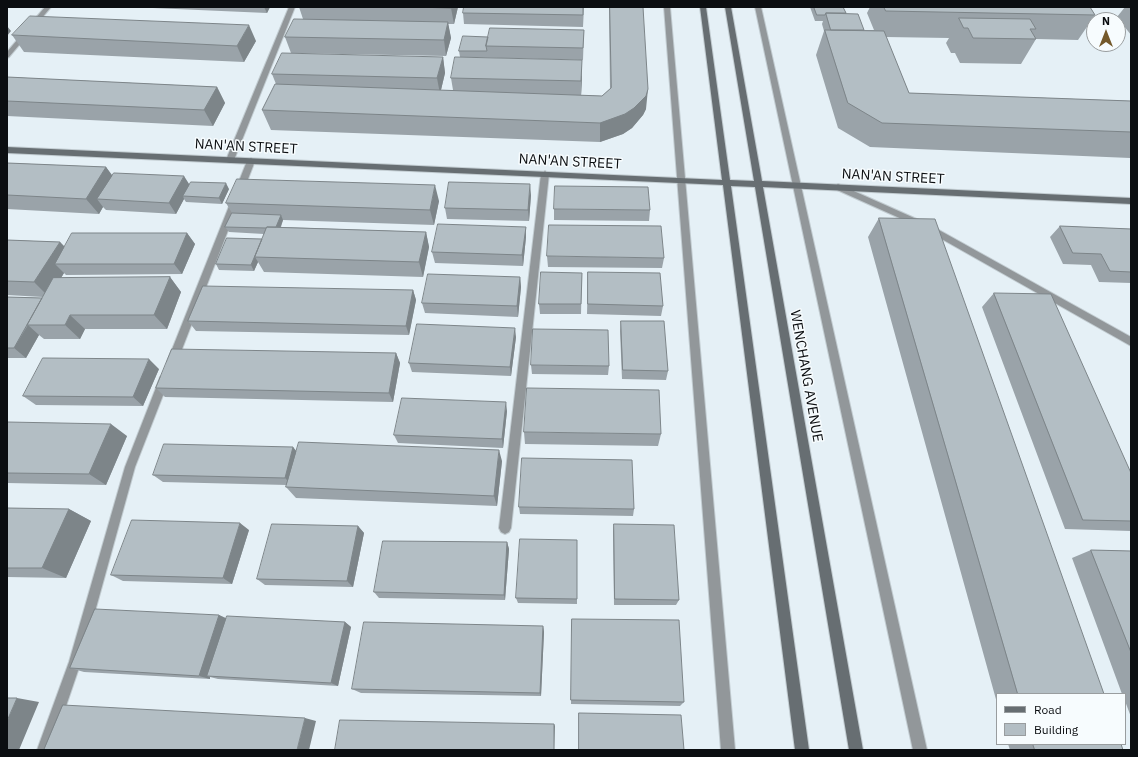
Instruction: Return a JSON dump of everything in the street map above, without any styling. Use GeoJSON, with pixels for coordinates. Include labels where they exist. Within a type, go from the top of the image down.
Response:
{"type":"FeatureCollection","features":[{"type":"Feature","properties":{"kind":"main road"},"geometry":{"type":"LineString","coordinates":[[703,7],[802,750]]}},
{"type":"Feature","properties":{"kind":"main road","name":"WENCHANG AVENUE"},"geometry":{"type":"LineString","coordinates":[[728,7],[856,750]]}},
{"type":"Feature","properties":{"kind":"main road","name":"NAN'AN STREET"},"geometry":{"type":"LineString","coordinates":[[7,150],[1131,201]]}},
{"type":"Feature","properties":{"kind":"street"},"geometry":{"type":"LineString","coordinates":[[7,56],[48,7]]}},
{"type":"Feature","properties":{"kind":"street"},"geometry":{"type":"LineString","coordinates":[[230,160],[292,7]]}},
{"type":"Feature","properties":{"kind":"street"},"geometry":{"type":"LineString","coordinates":[[667,7],[728,750]]}},
{"type":"Feature","properties":{"kind":"street"},"geometry":{"type":"LineString","coordinates":[[758,7],[920,750]]}},
{"type":"Feature","properties":{"kind":"street"},"geometry":{"type":"LineString","coordinates":[[44,750],[75,662],[130,468],[251,161]]}},
{"type":"Feature","properties":{"kind":"street"},"geometry":{"type":"LineString","coordinates":[[505,528],[545,174]]}},
{"type":"Feature","properties":{"kind":"street"},"geometry":{"type":"LineString","coordinates":[[838,188],[927,227],[1131,342]]}},
{"type":"Feature","properties":{"kind":"building"},"geometry":{"type":"Polygon","coordinates":[[[421,7],[452,7],[451,8],[421,7]]]}},
{"type":"Feature","properties":{"kind":"building"},"geometry":{"type":"Polygon","coordinates":[[[464,7],[583,7],[583,15],[463,13],[464,7]]]}},
{"type":"Feature","properties":{"kind":"building"},"geometry":{"type":"Polygon","coordinates":[[[610,7],[643,7],[648,89],[646,96],[634,108],[625,114],[600,123],[262,110],[275,84],[602,96],[611,88],[610,7]]]}},
{"type":"Feature","properties":{"kind":"building"},"geometry":{"type":"Polygon","coordinates":[[[814,7],[843,7],[846,13],[826,13],[825,15],[817,15],[814,7]]]}},
{"type":"Feature","properties":{"kind":"building"},"geometry":{"type":"Polygon","coordinates":[[[884,7],[1090,7],[1093,12],[1086,12],[1086,15],[886,11],[884,7]]]}},
{"type":"Feature","properties":{"kind":"building"},"geometry":{"type":"Polygon","coordinates":[[[826,13],[858,14],[864,30],[831,30],[826,13]]]}},
{"type":"Feature","properties":{"kind":"building"},"geometry":{"type":"Polygon","coordinates":[[[30,16],[249,25],[237,46],[12,35],[30,16]]]}},
{"type":"Feature","properties":{"kind":"building"},"geometry":{"type":"Polygon","coordinates":[[[959,18],[1030,19],[1036,29],[1030,29],[1036,39],[973,38],[968,28],[964,28],[959,18]]]}},
{"type":"Feature","properties":{"kind":"building"},"geometry":{"type":"Polygon","coordinates":[[[294,19],[448,22],[444,40],[285,37],[294,19]]]}},
{"type":"Feature","properties":{"kind":"building"},"geometry":{"type":"Polygon","coordinates":[[[490,28],[584,30],[583,48],[486,46],[490,28]]]}},
{"type":"Feature","properties":{"kind":"building"},"geometry":{"type":"Polygon","coordinates":[[[825,30],[884,31],[909,93],[1131,101],[1131,132],[882,123],[848,103],[825,30]]]}},
{"type":"Feature","properties":{"kind":"building"},"geometry":{"type":"Polygon","coordinates":[[[463,36],[488,37],[486,46],[487,51],[459,51],[463,36]]]}},
{"type":"Feature","properties":{"kind":"building"},"geometry":{"type":"Polygon","coordinates":[[[282,53],[443,57],[437,78],[272,74],[282,53]]]}},
{"type":"Feature","properties":{"kind":"building"},"geometry":{"type":"Polygon","coordinates":[[[455,57],[582,60],[581,81],[451,78],[455,57]]]}},
{"type":"Feature","properties":{"kind":"building"},"geometry":{"type":"Polygon","coordinates":[[[7,77],[217,87],[204,110],[7,101],[7,77]]]}},
{"type":"Feature","properties":{"kind":"building"},"geometry":{"type":"Polygon","coordinates":[[[7,163],[106,167],[86,199],[7,195],[7,163]]]}},
{"type":"Feature","properties":{"kind":"building"},"geometry":{"type":"Polygon","coordinates":[[[114,173],[184,176],[169,203],[97,199],[114,173]]]}},
{"type":"Feature","properties":{"kind":"building"},"geometry":{"type":"Polygon","coordinates":[[[237,179],[435,185],[430,210],[226,203],[237,179]]]}},
{"type":"Feature","properties":{"kind":"building"},"geometry":{"type":"Polygon","coordinates":[[[191,182],[226,183],[219,198],[183,196],[191,182]]]}},
{"type":"Feature","properties":{"kind":"building"},"geometry":{"type":"Polygon","coordinates":[[[449,182],[530,184],[528,210],[445,208],[449,182]]]}},
{"type":"Feature","properties":{"kind":"building"},"geometry":{"type":"Polygon","coordinates":[[[555,186],[648,187],[650,210],[554,209],[555,186]]]}},
{"type":"Feature","properties":{"kind":"building"},"geometry":{"type":"Polygon","coordinates":[[[232,213],[281,215],[276,227],[225,227],[232,213]]]}},
{"type":"Feature","properties":{"kind":"building"},"geometry":{"type":"Polygon","coordinates":[[[879,218],[935,219],[1104,693],[1018,693],[879,218]]]}},
{"type":"Feature","properties":{"kind":"building"},"geometry":{"type":"Polygon","coordinates":[[[438,224],[526,227],[522,255],[432,252],[438,224]]]}},
{"type":"Feature","properties":{"kind":"building"},"geometry":{"type":"Polygon","coordinates":[[[549,225],[661,226],[664,258],[547,256],[549,225]]]}},
{"type":"Feature","properties":{"kind":"building"},"geometry":{"type":"Polygon","coordinates":[[[1060,226],[1131,229],[1131,272],[1110,271],[1101,254],[1073,253],[1060,226]]]}},
{"type":"Feature","properties":{"kind":"building"},"geometry":{"type":"Polygon","coordinates":[[[267,227],[426,232],[419,262],[255,257],[267,227]]]}},
{"type":"Feature","properties":{"kind":"building"},"geometry":{"type":"Polygon","coordinates":[[[72,233],[187,233],[174,264],[55,264],[72,233]]]}},
{"type":"Feature","properties":{"kind":"building"},"geometry":{"type":"Polygon","coordinates":[[[227,238],[262,239],[251,265],[216,264],[227,238]]]}},
{"type":"Feature","properties":{"kind":"building"},"geometry":{"type":"Polygon","coordinates":[[[7,240],[60,242],[34,282],[7,281],[7,240]]]}},
{"type":"Feature","properties":{"kind":"building"},"geometry":{"type":"Polygon","coordinates":[[[541,272],[582,273],[581,304],[539,304],[541,272]]]}},
{"type":"Feature","properties":{"kind":"building"},"geometry":{"type":"Polygon","coordinates":[[[588,272],[660,273],[663,306],[588,304],[588,272]]]}},
{"type":"Feature","properties":{"kind":"building"},"geometry":{"type":"Polygon","coordinates":[[[428,274],[520,277],[517,306],[422,303],[428,274]]]}},
{"type":"Feature","properties":{"kind":"building"},"geometry":{"type":"Polygon","coordinates":[[[170,277],[154,315],[70,315],[65,325],[27,325],[53,278],[170,277]]]}},
{"type":"Feature","properties":{"kind":"building"},"geometry":{"type":"Polygon","coordinates":[[[203,286],[413,290],[406,326],[188,321],[203,286]]]}},
{"type":"Feature","properties":{"kind":"building"},"geometry":{"type":"Polygon","coordinates":[[[994,293],[1051,294],[1131,473],[1131,521],[1083,520],[994,293]]]}},
{"type":"Feature","properties":{"kind":"building"},"geometry":{"type":"Polygon","coordinates":[[[7,297],[42,298],[14,348],[7,348],[7,297]]]}},
{"type":"Feature","properties":{"kind":"building"},"geometry":{"type":"Polygon","coordinates":[[[621,321],[664,321],[668,371],[623,370],[621,321]]]}},
{"type":"Feature","properties":{"kind":"building"},"geometry":{"type":"Polygon","coordinates":[[[417,324],[515,328],[510,367],[409,363],[417,324]]]}},
{"type":"Feature","properties":{"kind":"building"},"geometry":{"type":"Polygon","coordinates":[[[533,329],[608,330],[609,366],[531,365],[533,329]]]}},
{"type":"Feature","properties":{"kind":"building"},"geometry":{"type":"Polygon","coordinates":[[[172,349],[396,353],[389,393],[156,388],[172,349]]]}},
{"type":"Feature","properties":{"kind":"building"},"geometry":{"type":"Polygon","coordinates":[[[43,358],[149,359],[133,397],[23,396],[43,358]]]}},
{"type":"Feature","properties":{"kind":"building"},"geometry":{"type":"Polygon","coordinates":[[[527,388],[659,390],[661,434],[524,432],[527,388]]]}},
{"type":"Feature","properties":{"kind":"building"},"geometry":{"type":"Polygon","coordinates":[[[402,398],[506,402],[502,439],[394,435],[402,398]]]}},
{"type":"Feature","properties":{"kind":"building"},"geometry":{"type":"Polygon","coordinates":[[[7,422],[111,424],[89,474],[7,473],[7,422]]]}},
{"type":"Feature","properties":{"kind":"building"},"geometry":{"type":"Polygon","coordinates":[[[299,442],[499,450],[494,496],[286,487],[299,442]]]}},
{"type":"Feature","properties":{"kind":"building"},"geometry":{"type":"Polygon","coordinates":[[[164,444],[293,447],[285,478],[153,475],[164,444]]]}},
{"type":"Feature","properties":{"kind":"building"},"geometry":{"type":"Polygon","coordinates":[[[522,458],[632,460],[634,509],[519,507],[522,458]]]}},
{"type":"Feature","properties":{"kind":"building"},"geometry":{"type":"Polygon","coordinates":[[[7,508],[69,509],[42,568],[7,568],[7,508]]]}},
{"type":"Feature","properties":{"kind":"building"},"geometry":{"type":"Polygon","coordinates":[[[132,520],[240,523],[223,578],[111,575],[132,520]]]}},
{"type":"Feature","properties":{"kind":"building"},"geometry":{"type":"Polygon","coordinates":[[[272,524],[358,526],[347,581],[257,579],[272,524]]]}},
{"type":"Feature","properties":{"kind":"building"},"geometry":{"type":"Polygon","coordinates":[[[614,524],[674,525],[679,600],[615,599],[614,524]]]}},
{"type":"Feature","properties":{"kind":"building"},"geometry":{"type":"Polygon","coordinates":[[[520,539],[577,540],[577,599],[516,598],[520,539]]]}},
{"type":"Feature","properties":{"kind":"building"},"geometry":{"type":"Polygon","coordinates":[[[383,541],[507,542],[504,595],[374,592],[383,541]]]}},
{"type":"Feature","properties":{"kind":"building"},"geometry":{"type":"Polygon","coordinates":[[[1091,550],[1131,551],[1131,652],[1091,550]]]}},
{"type":"Feature","properties":{"kind":"building"},"geometry":{"type":"Polygon","coordinates":[[[95,609],[219,615],[199,676],[70,668],[95,609]]]}},
{"type":"Feature","properties":{"kind":"building"},"geometry":{"type":"Polygon","coordinates":[[[227,616],[345,622],[331,683],[207,676],[227,616]]]}},
{"type":"Feature","properties":{"kind":"building"},"geometry":{"type":"Polygon","coordinates":[[[572,619],[679,620],[684,702],[571,700],[572,619]]]}},
{"type":"Feature","properties":{"kind":"building"},"geometry":{"type":"Polygon","coordinates":[[[364,622],[543,626],[540,693],[352,689],[364,622]]]}},
{"type":"Feature","properties":{"kind":"building"},"geometry":{"type":"Polygon","coordinates":[[[7,698],[17,698],[7,721],[7,698]]]}},
{"type":"Feature","properties":{"kind":"building"},"geometry":{"type":"Polygon","coordinates":[[[63,705],[305,718],[297,750],[44,750],[63,705]]]}},
{"type":"Feature","properties":{"kind":"building"},"geometry":{"type":"Polygon","coordinates":[[[579,713],[681,715],[684,750],[579,750],[579,713]]]}},
{"type":"Feature","properties":{"kind":"building"},"geometry":{"type":"Polygon","coordinates":[[[340,720],[554,724],[554,750],[335,750],[340,720]]]}},
{"type":"Feature","properties":{"kind":"building"},"geometry":{"type":"Polygon","coordinates":[[[1033,745],[1121,745],[1123,750],[1035,750],[1033,745]]]}}]}
